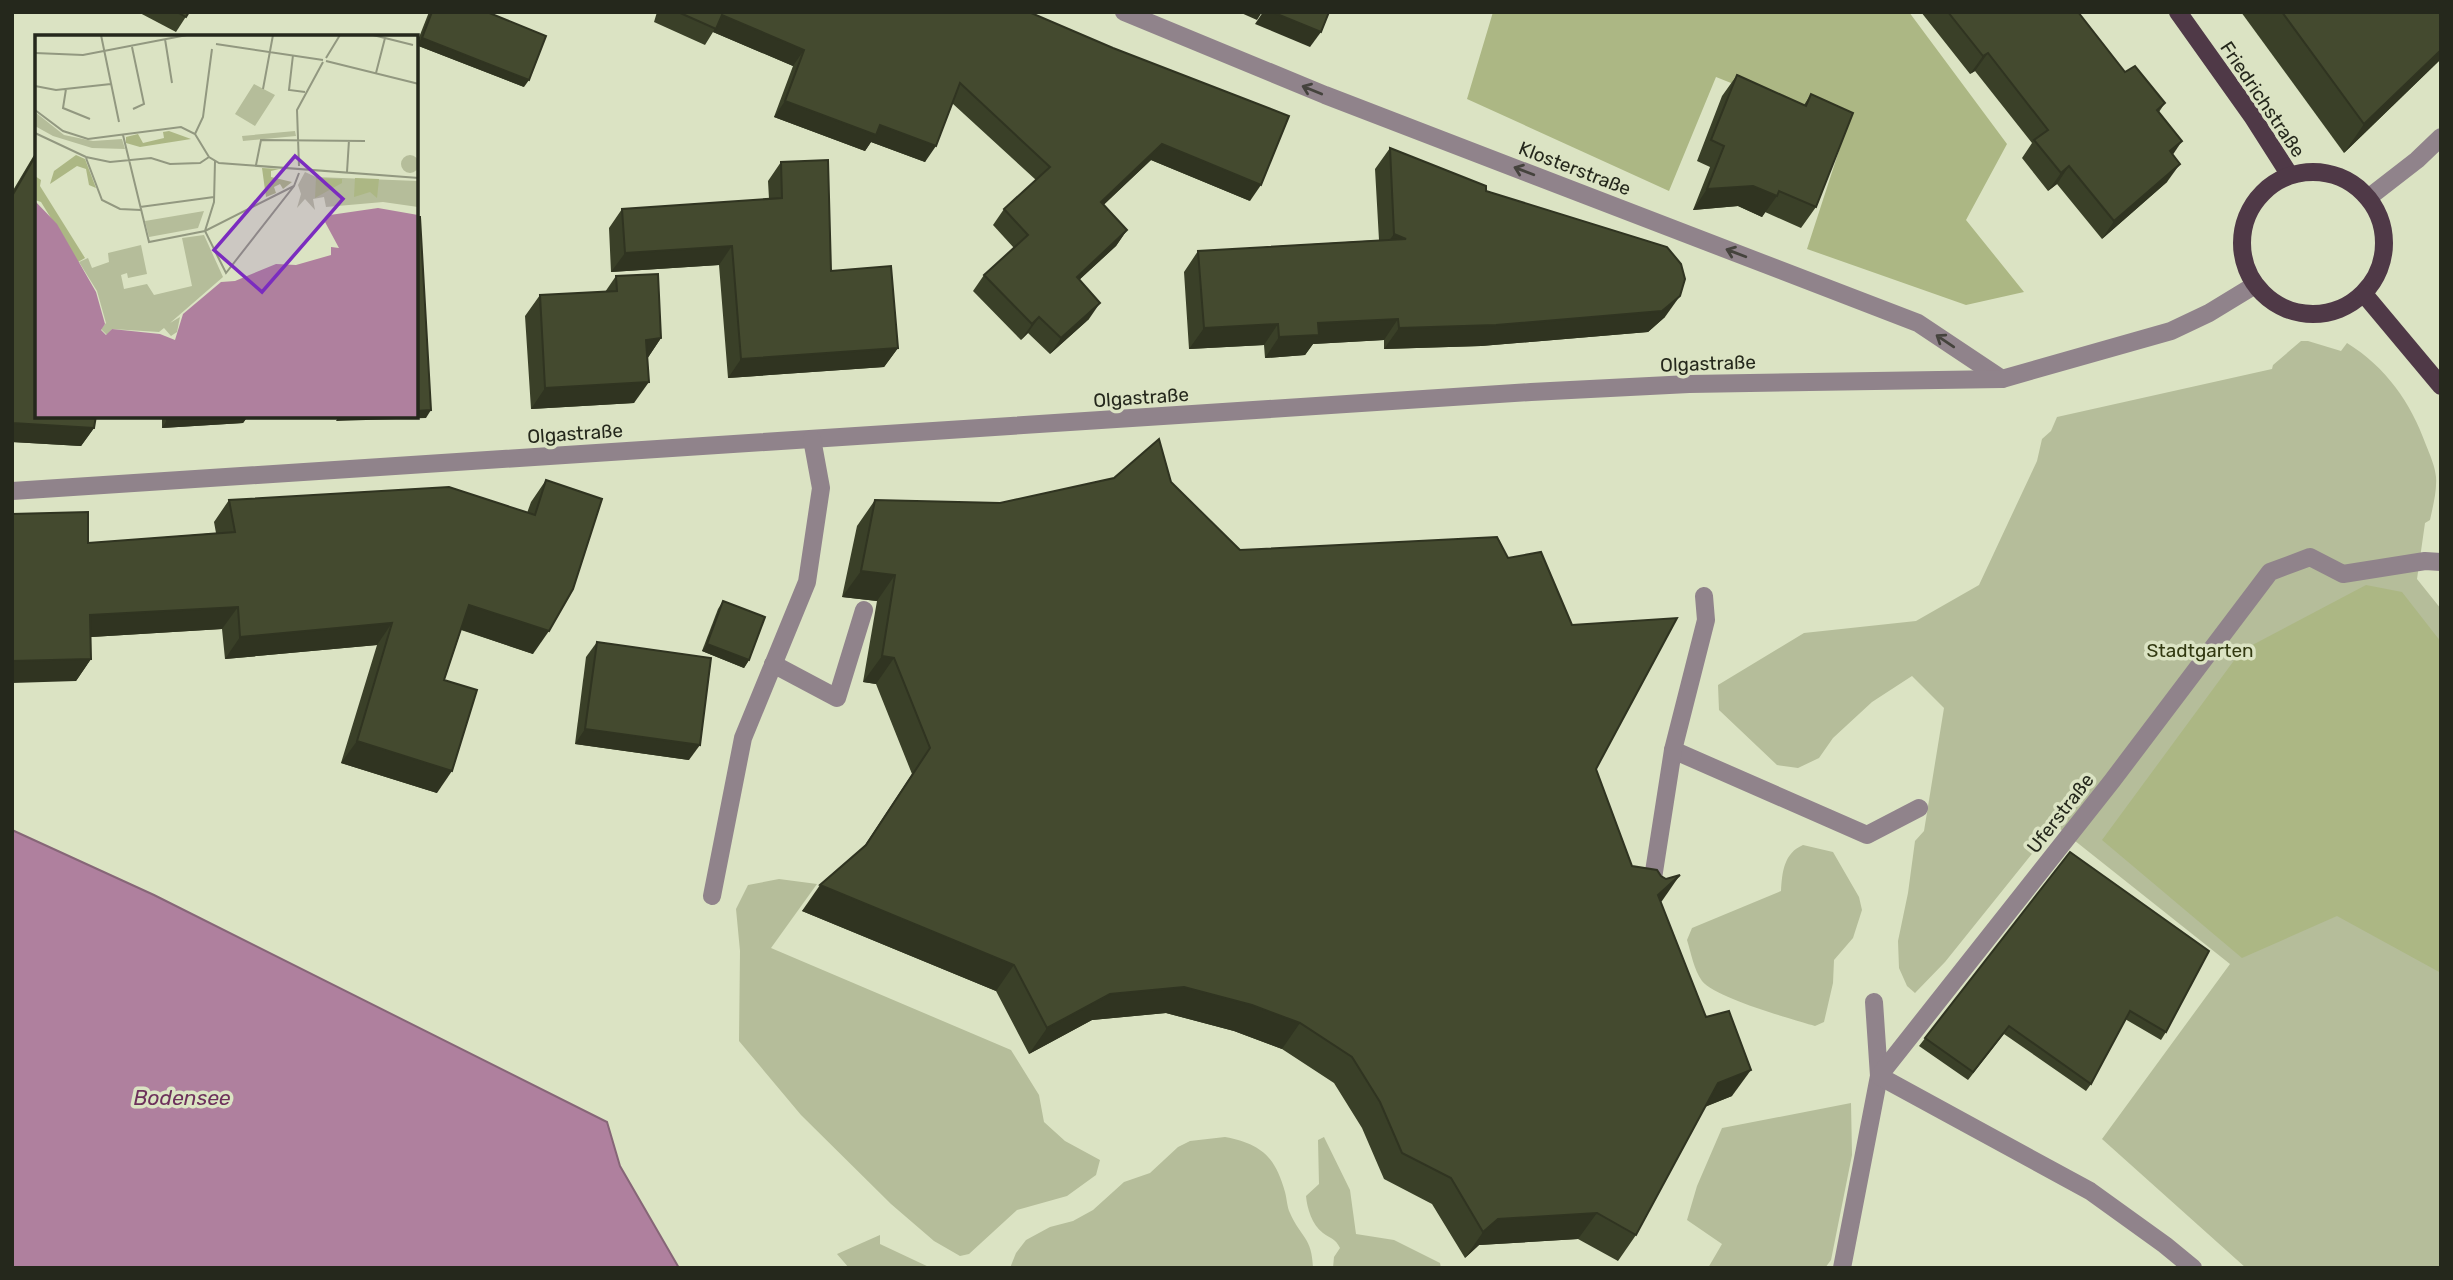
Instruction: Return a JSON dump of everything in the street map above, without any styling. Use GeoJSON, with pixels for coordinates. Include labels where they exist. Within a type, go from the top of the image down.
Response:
{"type":"FeatureCollection","features":[{"type":"Feature","properties":{"kind":"main road","name":"Friedrichstraße"},"geometry":{"type":"LineString","coordinates":[[2178,12],[2252,116],[2289,174]]}},
{"type":"Feature","properties":{"kind":"main road","name":"Friedrichstraße"},"geometry":{"type":"LineString","coordinates":[[2327,173],[2350,182],[2368,198],[2381,220],[2385,246],[2379,272],[2364,294],[2344,308],[2320,315],[2295,313],[2273,303],[2255,285],[2244,263],[2241,238],[2246,215],[2260,194],[2289,174],[2327,173]]}},
{"type":"Feature","properties":{"kind":"main road"},"geometry":{"type":"LineString","coordinates":[[2364,294],[2441,386]]}},
{"type":"Feature","properties":{"kind":"street","name":"Klosterstraße"},"geometry":{"type":"LineString","coordinates":[[1124,12],[1325,95],[1918,323],[2002,379]]}},
{"type":"Feature","properties":{"kind":"street"},"geometry":{"type":"LineString","coordinates":[[2368,198],[2417,160],[2441,136]]}},
{"type":"Feature","properties":{"kind":"street","name":"Olgastraße"},"geometry":{"type":"LineString","coordinates":[[12,491],[1689,384],[2002,379],[2171,331],[2209,313],[2255,285]]}},
{"type":"Feature","properties":{"kind":"street"},"geometry":{"type":"LineString","coordinates":[[712,896],[743,738],[807,582],[821,488],[813,439]]}},
{"type":"Feature","properties":{"kind":"street","name":"Uferstraße"},"geometry":{"type":"LineString","coordinates":[[1880,1076],[2112,781],[2270,572],[2310,557],[2343,574],[2425,561],[2441,562]]}},
{"type":"Feature","properties":{"kind":"street"},"geometry":{"type":"LineString","coordinates":[[1650,894],[1673,750],[1706,621],[1704,596]]}},
{"type":"Feature","properties":{"kind":"street"},"geometry":{"type":"LineString","coordinates":[[774,664],[837,698],[864,610]]}},
{"type":"Feature","properties":{"kind":"street"},"geometry":{"type":"LineString","coordinates":[[1673,750],[1867,835],[1919,808]]}},
{"type":"Feature","properties":{"kind":"street"},"geometry":{"type":"LineString","coordinates":[[1842,1268],[1880,1076],[1874,1002]]}},
{"type":"Feature","properties":{"kind":"street"},"geometry":{"type":"LineString","coordinates":[[1880,1076],[2090,1191],[2193,1268]]}},
{"type":"Feature","properties":{"kind":"green space"},"geometry":{"type":"Polygon","coordinates":[[[1493,12],[1909,12],[2007,144],[1966,220],[2024,292],[1966,305],[1807,249],[1846,129],[1716,77],[1669,191],[1467,99],[1493,12]]]}},
{"type":"Feature","properties":{"kind":"green space","name":"Stadtgarten"},"geometry":{"type":"Polygon","coordinates":[[[2301,341],[2341,351],[2347,343],[2374,363],[2395,387],[2413,415],[2435,473],[2435,499],[2430,520],[2425,523],[2417,579],[2441,609],[2441,1268],[2246,1268],[2102,1139],[2230,964],[2055,825],[1945,962],[1915,993],[1907,986],[1899,968],[1898,941],[1915,841],[1924,831],[1944,708],[1912,676],[1872,702],[1833,738],[1819,758],[1798,768],[1777,765],[1719,710],[1718,685],[1804,633],[1916,621],[1979,585],[2037,461],[2042,439],[2051,431],[2057,417],[2272,369],[2273,365],[2301,341]]]}},
{"type":"Feature","properties":{"kind":"green space"},"geometry":{"type":"Polygon","coordinates":[[[2366,585],[2402,592],[2441,642],[2441,973],[2337,916],[2242,958],[2102,840],[2241,651],[2366,585]]]}},
{"type":"Feature","properties":{"kind":"green space"},"geometry":{"type":"Polygon","coordinates":[[[1803,845],[1833,852],[1859,897],[1862,910],[1853,938],[1834,960],[1833,983],[1824,1022],[1815,1026],[1755,1007],[1710,988],[1697,972],[1687,940],[1692,928],[1781,891],[1783,870],[1788,858],[1803,845]]]}},
{"type":"Feature","properties":{"kind":"green space"},"geometry":{"type":"Polygon","coordinates":[[[779,879],[817,884],[771,948],[1011,1050],[1039,1095],[1044,1122],[1065,1141],[1100,1160],[1096,1175],[1067,1196],[1017,1210],[969,1254],[960,1256],[934,1241],[891,1204],[801,1115],[739,1041],[740,951],[736,909],[748,885],[779,879]]]}},
{"type":"Feature","properties":{"kind":"green space"},"geometry":{"type":"Polygon","coordinates":[[[1851,1103],[1852,1155],[1831,1260],[1825,1268],[1708,1268],[1722,1244],[1687,1220],[1697,1186],[1722,1128],[1851,1103]]]}},
{"type":"Feature","properties":{"kind":"green space"},"geometry":{"type":"Polygon","coordinates":[[[1225,1137],[1248,1143],[1271,1161],[1281,1180],[1290,1213],[1311,1250],[1313,1268],[1010,1268],[1016,1253],[1026,1240],[1093,1210],[1124,1182],[1150,1173],[1178,1147],[1190,1141],[1225,1137]]]}},
{"type":"Feature","properties":{"kind":"green space"},"geometry":{"type":"Polygon","coordinates":[[[1324,1137],[1350,1190],[1356,1234],[1394,1240],[1440,1263],[1441,1268],[1333,1268],[1334,1257],[1340,1248],[1335,1240],[1316,1226],[1306,1196],[1319,1184],[1318,1140],[1324,1137]]]}},
{"type":"Feature","properties":{"kind":"green space"},"geometry":{"type":"Polygon","coordinates":[[[880,1235],[880,1244],[931,1268],[849,1268],[837,1254],[880,1235]]]}},
{"type":"Feature","properties":{"kind":"water","name":"Bodensee"},"geometry":{"type":"Polygon","coordinates":[[[12,830],[154,895],[607,1122],[620,1166],[679,1268],[12,1268],[12,830]]]}},
{"type":"Feature","properties":{"kind":"building"},"geometry":{"type":"Polygon","coordinates":[[[432,12],[487,12],[546,36],[529,80],[422,38],[432,12]]]}},
{"type":"Feature","properties":{"kind":"building"},"geometry":{"type":"Polygon","coordinates":[[[678,12],[1029,12],[1113,48],[1289,116],[1261,185],[1162,144],[1101,202],[1127,230],[1077,277],[1100,303],[1061,338],[1039,317],[1032,324],[984,275],[1028,235],[1004,209],[1050,167],[960,83],[936,146],[880,125],[876,135],[785,101],[804,50],[722,15],[716,29],[678,12]]]}},
{"type":"Feature","properties":{"kind":"building"},"geometry":{"type":"Polygon","coordinates":[[[1272,12],[1329,12],[1321,32],[1272,12]]]}},
{"type":"Feature","properties":{"kind":"building"},"geometry":{"type":"Polygon","coordinates":[[[1948,12],[2078,12],[2125,72],[2135,66],[2165,103],[2157,110],[2182,141],[2170,151],[2180,164],[2114,221],[2069,166],[2061,173],[2034,140],[2048,130],[1988,53],[1983,56],[1948,12]]]}},
{"type":"Feature","properties":{"kind":"building"},"geometry":{"type":"Polygon","coordinates":[[[2282,12],[2441,12],[2441,50],[2364,124],[2282,12]]]}},
{"type":"Feature","properties":{"kind":"building"},"geometry":{"type":"Polygon","coordinates":[[[1737,75],[1806,106],[1811,94],[1853,113],[1816,207],[1779,191],[1777,196],[1753,186],[1707,189],[1724,146],[1711,140],[1737,75]]]}},
{"type":"Feature","properties":{"kind":"building"},"geometry":{"type":"Polygon","coordinates":[[[1390,148],[1486,186],[1486,191],[1667,247],[1681,264],[1685,279],[1680,296],[1662,311],[1496,325],[1399,328],[1398,319],[1318,323],[1319,335],[1279,337],[1278,324],[1204,328],[1198,251],[1406,239],[1394,234],[1390,148]]]}},
{"type":"Feature","properties":{"kind":"building"},"geometry":{"type":"Polygon","coordinates":[[[35,156],[35,418],[96,418],[94,428],[12,423],[12,196],[35,156]]]}},
{"type":"Feature","properties":{"kind":"building"},"geometry":{"type":"Polygon","coordinates":[[[828,160],[831,271],[891,266],[898,348],[741,359],[732,246],[625,253],[622,209],[782,198],[781,162],[828,160]]]}},
{"type":"Feature","properties":{"kind":"building"},"geometry":{"type":"Polygon","coordinates":[[[418,217],[420,217],[431,410],[418,411],[418,217]]]}},
{"type":"Feature","properties":{"kind":"building"},"geometry":{"type":"Polygon","coordinates":[[[658,274],[661,338],[646,340],[649,382],[545,388],[540,295],[617,291],[616,276],[658,274]]]}},
{"type":"Feature","properties":{"kind":"building"},"geometry":{"type":"Polygon","coordinates":[[[167,418],[200,418],[167,420],[167,418]]]}},
{"type":"Feature","properties":{"kind":"building"},"geometry":{"type":"Polygon","coordinates":[[[1159,439],[1171,482],[1240,550],[1497,537],[1508,558],[1541,552],[1572,625],[1677,618],[1596,769],[1632,866],[1657,870],[1666,879],[1680,875],[1658,895],[1706,1017],[1729,1011],[1751,1070],[1718,1083],[1636,1235],[1597,1213],[1498,1219],[1483,1232],[1451,1178],[1402,1153],[1380,1102],[1352,1057],[1300,1023],[1252,1005],[1184,987],[1110,994],[1047,1028],[1014,965],[820,885],[866,845],[930,748],[894,658],[882,656],[895,575],[861,571],[875,500],[1000,503],[1114,478],[1159,439]]]}},
{"type":"Feature","properties":{"kind":"building"},"geometry":{"type":"Polygon","coordinates":[[[546,480],[602,499],[573,589],[549,631],[469,605],[444,680],[477,690],[452,771],[357,741],[392,623],[240,637],[238,607],[90,615],[91,659],[12,661],[12,514],[88,512],[88,543],[235,532],[229,500],[449,487],[535,515],[546,480]]]}},
{"type":"Feature","properties":{"kind":"building"},"geometry":{"type":"Polygon","coordinates":[[[723,601],[765,617],[749,660],[707,644],[723,601]]]}},
{"type":"Feature","properties":{"kind":"building"},"geometry":{"type":"Polygon","coordinates":[[[597,642],[711,658],[700,745],[585,729],[597,642]]]}},
{"type":"Feature","properties":{"kind":"building"},"geometry":{"type":"Polygon","coordinates":[[[2070,852],[2209,951],[2166,1032],[2130,1011],[2091,1084],[2009,1026],[1973,1072],[1925,1038],[2070,852]]]}}]}
